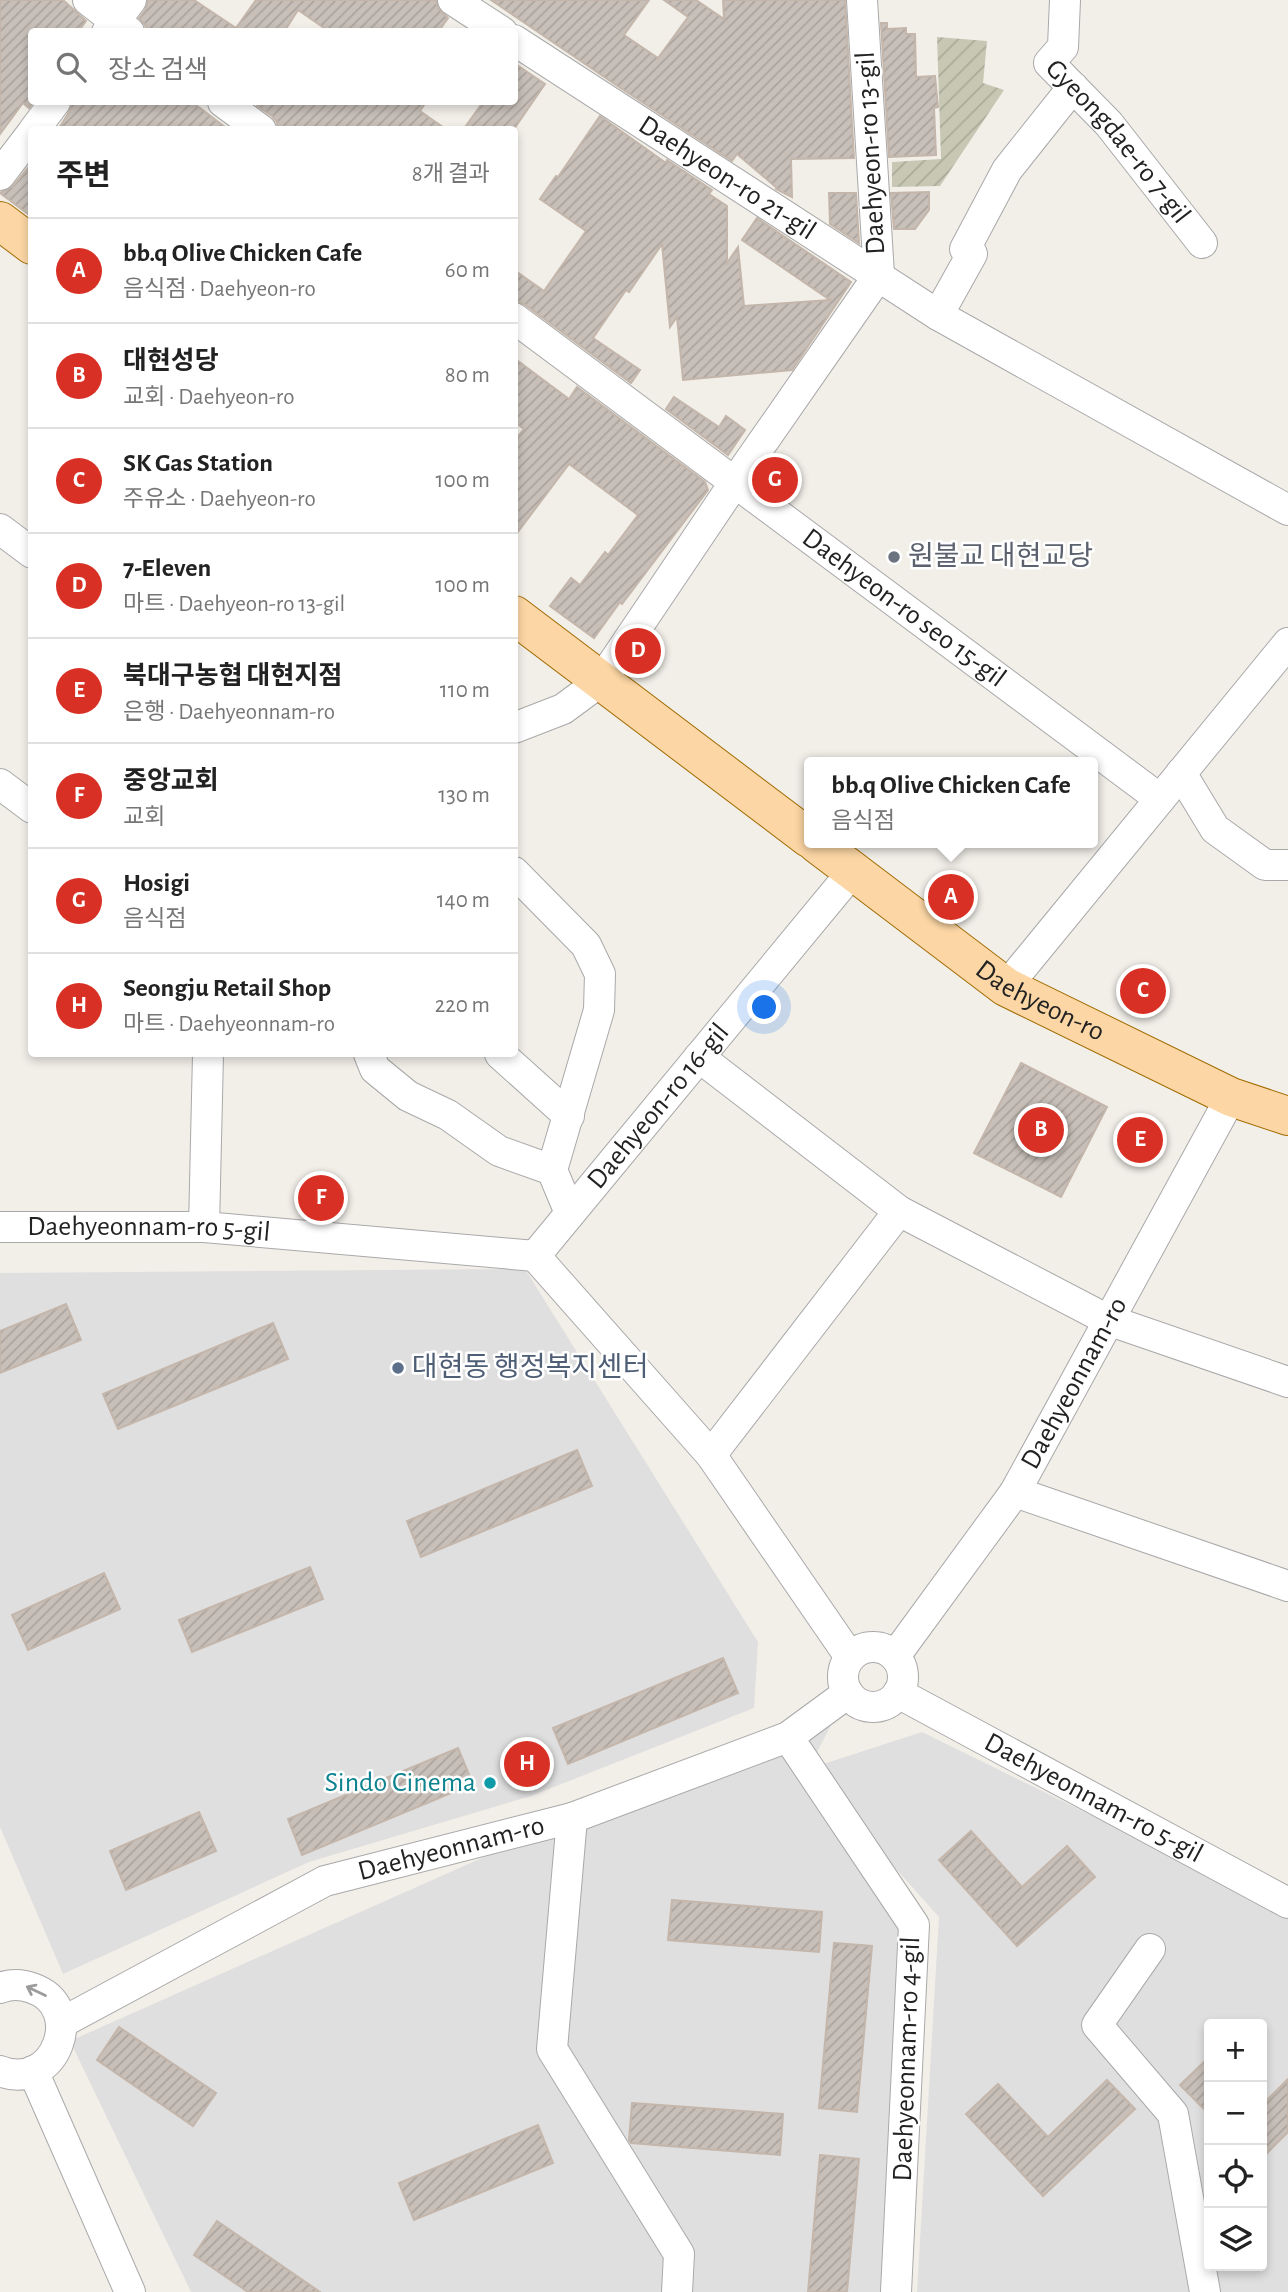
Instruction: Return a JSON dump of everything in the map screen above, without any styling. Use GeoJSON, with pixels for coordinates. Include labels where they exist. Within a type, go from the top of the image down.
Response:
{"type":"FeatureCollection","features":[{"type":"Feature","properties":{"kind":"main road"},"geometry":{"type":"LineString","coordinates":[[0,221],[28,243]]}},
{"type":"Feature","properties":{"kind":"main road"},"geometry":{"type":"LineString","coordinates":[[518,618],[804,834]]}},
{"type":"Feature","properties":{"kind":"main road","name":"Daehyeon-ro"},"geometry":{"type":"LineString","coordinates":[[823,848],[1006,987],[1231,1097],[1288,1116]]}},
{"type":"Feature","properties":{"kind":"street"},"geometry":{"type":"LineString","coordinates":[[88,0],[121,21]]}},
{"type":"Feature","properties":{"kind":"street"},"geometry":{"type":"LineString","coordinates":[[453,0],[496,28]]}},
{"type":"Feature","properties":{"kind":"street","name":"Daehyeon-ro 13-gil"},"geometry":{"type":"LineString","coordinates":[[518,726],[563,709],[601,681],[879,275],[862,0]]}},
{"type":"Feature","properties":{"kind":"street","name":"Gyeongdae-ro 7-gil"},"geometry":{"type":"LineString","coordinates":[[1065,0],[1063,47],[1049,63],[1110,124],[1202,243]]}},
{"type":"Feature","properties":{"kind":"street","name":"Daehyeon-ro 21-gil"},"geometry":{"type":"LineString","coordinates":[[518,43],[938,315],[1288,510]]}},
{"type":"Feature","properties":{"kind":"street"},"geometry":{"type":"LineString","coordinates":[[938,315],[971,254],[965,249],[1007,170],[1073,87]]}},
{"type":"Feature","properties":{"kind":"street"},"geometry":{"type":"LineString","coordinates":[[37,126],[53,105]]}},
{"type":"Feature","properties":{"kind":"street"},"geometry":{"type":"LineString","coordinates":[[227,105],[256,126]]}},
{"type":"Feature","properties":{"kind":"street"},"geometry":{"type":"LineString","coordinates":[[0,176],[28,138]]}},
{"type":"Feature","properties":{"kind":"street","name":"Daehyeon-ro seo 15-gil"},"geometry":{"type":"LineString","coordinates":[[518,321],[1160,799]]}},
{"type":"Feature","properties":{"kind":"street"},"geometry":{"type":"LineString","coordinates":[[0,529],[28,549]]}},
{"type":"Feature","properties":{"kind":"street"},"geometry":{"type":"LineString","coordinates":[[1006,987],[1288,643]]}},
{"type":"Feature","properties":{"kind":"street"},"geometry":{"type":"LineString","coordinates":[[1181,773],[1214,829],[1265,865],[1288,865]]}},
{"type":"Feature","properties":{"kind":"street"},"geometry":{"type":"LineString","coordinates":[[0,784],[28,805]]}},
{"type":"Feature","properties":{"kind":"street","name":"Daehyeon-ro 16-gil"},"geometry":{"type":"LineString","coordinates":[[535,1256],[853,871]]}},
{"type":"Feature","properties":{"kind":"street","name":"Daehyeon-ro 16-gil"},"geometry":{"type":"LineString","coordinates":[[518,876],[586,945],[600,974],[599,1010],[552,1170],[570,1213]]}},
{"type":"Feature","properties":{"kind":"street"},"geometry":{"type":"LineString","coordinates":[[204,1227],[208,1057]]}},
{"type":"Feature","properties":{"kind":"street"},"geometry":{"type":"LineString","coordinates":[[370,1057],[375,1069],[408,1096],[448,1115],[499,1151],[552,1170]]}},
{"type":"Feature","properties":{"kind":"street"},"geometry":{"type":"LineString","coordinates":[[503,1057],[569,1116]]}},
{"type":"Feature","properties":{"kind":"street"},"geometry":{"type":"LineString","coordinates":[[699,1057],[899,1211],[1108,1320],[1288,1382]]}},
{"type":"Feature","properties":{"kind":"street","name":"Daehyeonnam-ro"},"geometry":{"type":"LineString","coordinates":[[895,1656],[1015,1492],[1231,1097]]}},
{"type":"Feature","properties":{"kind":"street"},"geometry":{"type":"LineString","coordinates":[[711,1455],[899,1211]]}},
{"type":"Feature","properties":{"kind":"street","name":"Daehyeonnam-ro 5-gil"},"geometry":{"type":"LineString","coordinates":[[0,1227],[204,1227],[535,1256]]}},
{"type":"Feature","properties":{"kind":"street"},"geometry":{"type":"LineString","coordinates":[[535,1256],[711,1455],[850,1657]]}},
{"type":"Feature","properties":{"kind":"street"},"geometry":{"type":"LineString","coordinates":[[1015,1492],[1288,1586]]}},
{"type":"Feature","properties":{"kind":"street"},"geometry":{"type":"LineString","coordinates":[[877,1647],[895,1656],[903,1674],[898,1693],[892,1700],[873,1707],[863,1705],[848,1693],[843,1675],[850,1657],[858,1651],[877,1647]]}},
{"type":"Feature","properties":{"kind":"street","name":"Daehyeonnam-ro"},"geometry":{"type":"LineString","coordinates":[[61,2023],[325,1881],[572,1818],[789,1737],[848,1693]]}},
{"type":"Feature","properties":{"kind":"street","name":"Daehyeonnam-ro 5-gil"},"geometry":{"type":"LineString","coordinates":[[898,1693],[1288,1903]]}},
{"type":"Feature","properties":{"kind":"street","name":"Daehyeonnam-ro 4-gil"},"geometry":{"type":"LineString","coordinates":[[789,1737],[914,1926],[896,2292]]}},
{"type":"Feature","properties":{"kind":"street"},"geometry":{"type":"LineString","coordinates":[[572,1818],[552,2049],[679,2254],[677,2292]]}},
{"type":"Feature","properties":{"kind":"street"},"geometry":{"type":"LineString","coordinates":[[1150,1949],[1097,2025],[1173,2114],[1205,2292]]}},
{"type":"Feature","properties":{"kind":"street"},"geometry":{"type":"LineString","coordinates":[[0,1989],[21,1985],[35,1989],[48,1997],[57,2009],[61,2023],[61,2038],[46,2064],[19,2075],[0,2071]]}},
{"type":"Feature","properties":{"kind":"street"},"geometry":{"type":"LineString","coordinates":[[33,2071],[130,2292]]}},
{"type":"Feature","properties":{"kind":"shaded area"},"geometry":{"type":"Polygon","coordinates":[[[937,37],[987,41],[983,83],[1004,90],[940,186],[892,187],[892,162],[941,159],[937,37]]]}},
{"type":"Feature","properties":{"kind":"shaded area"},"geometry":{"type":"Polygon","coordinates":[[[525,1269],[758,1642],[754,1708],[531,1796],[309,1862],[63,1974],[0,1827],[0,1273],[525,1269]]]}},
{"type":"Feature","properties":{"kind":"shaded area"},"geometry":{"type":"Polygon","coordinates":[[[848,1693],[808,1769],[922,1732],[1288,1912],[1288,2292],[917,2292],[939,1917],[813,1776],[914,1925],[881,2292],[191,2292],[70,2041],[572,1818],[788,1737],[848,1693]]]}},
{"type":"Feature","properties":{"kind":"building"},"geometry":{"type":"Polygon","coordinates":[[[0,0],[63,0],[86,21],[81,28],[28,28],[28,105],[31,105],[29,108],[23,103],[0,134],[0,0]]]}},
{"type":"Feature","properties":{"kind":"building"},"geometry":{"type":"Polygon","coordinates":[[[148,0],[194,0],[236,28],[146,28],[139,18],[148,0]]]}},
{"type":"Feature","properties":{"kind":"building"},"geometry":{"type":"Polygon","coordinates":[[[256,0],[436,0],[438,8],[448,18],[441,28],[324,28],[298,10],[287,28],[236,28],[256,0]]]}},
{"type":"Feature","properties":{"kind":"building"},"geometry":{"type":"Polygon","coordinates":[[[491,0],[649,0],[624,35],[658,58],[688,17],[664,0],[696,0],[724,19],[723,0],[845,0],[854,158],[791,159],[792,197],[776,189],[737,154],[732,161],[491,0]]]}},
{"type":"Feature","properties":{"kind":"building"},"geometry":{"type":"Polygon","coordinates":[[[881,23],[887,23],[887,29],[906,28],[906,34],[915,34],[916,77],[935,76],[938,107],[934,108],[936,155],[889,157],[881,23]]]}},
{"type":"Feature","properties":{"kind":"building"},"geometry":{"type":"Polygon","coordinates":[[[518,66],[545,84],[516,126],[466,126],[481,105],[518,105],[518,66]]]}},
{"type":"Feature","properties":{"kind":"building"},"geometry":{"type":"Polygon","coordinates":[[[71,105],[196,105],[224,126],[60,126],[71,105]]]}},
{"type":"Feature","properties":{"kind":"building"},"geometry":{"type":"Polygon","coordinates":[[[424,105],[420,111],[441,126],[278,126],[272,116],[257,106],[424,105]]]}},
{"type":"Feature","properties":{"kind":"building"},"geometry":{"type":"Polygon","coordinates":[[[600,116],[666,163],[667,160],[712,190],[709,194],[727,206],[727,263],[738,247],[744,306],[830,300],[742,240],[757,218],[851,282],[792,370],[683,380],[677,317],[670,327],[662,244],[593,338],[640,370],[631,383],[518,302],[518,273],[544,291],[586,231],[540,199],[556,176],[558,177],[600,116]]]}},
{"type":"Feature","properties":{"kind":"building"},"geometry":{"type":"Polygon","coordinates":[[[28,168],[28,214],[0,193],[13,186],[28,168]]]}},
{"type":"Feature","properties":{"kind":"building"},"geometry":{"type":"Polygon","coordinates":[[[929,192],[929,210],[915,229],[894,229],[891,193],[929,192]]]}},
{"type":"Feature","properties":{"kind":"building"},"geometry":{"type":"Polygon","coordinates":[[[829,193],[856,193],[859,243],[830,224],[829,193]]]}},
{"type":"Feature","properties":{"kind":"building"},"geometry":{"type":"Polygon","coordinates":[[[518,361],[569,399],[577,387],[705,482],[708,490],[594,638],[550,606],[571,578],[580,585],[605,552],[608,555],[638,515],[569,464],[518,532],[518,436],[524,429],[518,425],[518,361]]]}},
{"type":"Feature","properties":{"kind":"building"},"geometry":{"type":"Polygon","coordinates":[[[674,397],[719,427],[726,416],[745,430],[728,455],[666,409],[674,397]]]}},
{"type":"Feature","properties":{"kind":"building"},"geometry":{"type":"Polygon","coordinates":[[[1021,1063],[1107,1107],[1061,1197],[974,1153],[1021,1063]]]}},
{"type":"Feature","properties":{"kind":"building"},"geometry":{"type":"Polygon","coordinates":[[[66,1304],[81,1340],[0,1373],[0,1331],[66,1304]]]}},
{"type":"Feature","properties":{"kind":"building"},"geometry":{"type":"Polygon","coordinates":[[[273,1323],[288,1359],[118,1429],[103,1394],[273,1323]]]}},
{"type":"Feature","properties":{"kind":"building"},"geometry":{"type":"Polygon","coordinates":[[[577,1450],[592,1486],[421,1557],[407,1521],[577,1450]]]}},
{"type":"Feature","properties":{"kind":"building"},"geometry":{"type":"Polygon","coordinates":[[[310,1567],[323,1599],[192,1652],[179,1620],[310,1567]]]}},
{"type":"Feature","properties":{"kind":"building"},"geometry":{"type":"Polygon","coordinates":[[[104,1573],[120,1609],[28,1650],[12,1615],[104,1573]]]}},
{"type":"Feature","properties":{"kind":"building"},"geometry":{"type":"Polygon","coordinates":[[[723,1658],[738,1693],[568,1764],[553,1728],[723,1658]]]}},
{"type":"Feature","properties":{"kind":"building"},"geometry":{"type":"Polygon","coordinates":[[[458,1748],[473,1784],[302,1855],[288,1819],[458,1748]]]}},
{"type":"Feature","properties":{"kind":"building"},"geometry":{"type":"Polygon","coordinates":[[[199,1812],[216,1851],[126,1890],[110,1851],[199,1812]]]}},
{"type":"Feature","properties":{"kind":"building"},"geometry":{"type":"Polygon","coordinates":[[[971,1831],[1022,1887],[1067,1846],[1095,1877],[1017,1946],[939,1860],[971,1831]]]}},
{"type":"Feature","properties":{"kind":"building"},"geometry":{"type":"Polygon","coordinates":[[[672,1900],[822,1912],[819,1952],[668,1940],[672,1900]]]}},
{"type":"Feature","properties":{"kind":"building"},"geometry":{"type":"Polygon","coordinates":[[[834,1943],[872,1946],[857,2112],[819,2108],[834,1943]]]}},
{"type":"Feature","properties":{"kind":"building"},"geometry":{"type":"Polygon","coordinates":[[[119,2027],[216,2093],[193,2126],[97,2060],[119,2027]]]}},
{"type":"Feature","properties":{"kind":"building"},"geometry":{"type":"Polygon","coordinates":[[[1204,2062],[1204,2109],[1180,2085],[1204,2062]]]}},
{"type":"Feature","properties":{"kind":"building"},"geometry":{"type":"Polygon","coordinates":[[[1288,2079],[1288,2132],[1267,2153],[1267,2145],[1267,2100],[1288,2079]]]}},
{"type":"Feature","properties":{"kind":"building"},"geometry":{"type":"Polygon","coordinates":[[[1107,2080],[1135,2109],[1043,2196],[966,2114],[998,2084],[1048,2137],[1107,2080]]]}},
{"type":"Feature","properties":{"kind":"building"},"geometry":{"type":"Polygon","coordinates":[[[632,2103],[783,2114],[780,2155],[631,2143],[632,2103]]]}},
{"type":"Feature","properties":{"kind":"building"},"geometry":{"type":"Polygon","coordinates":[[[538,2125],[553,2163],[414,2220],[399,2183],[538,2125]]]}},
{"type":"Feature","properties":{"kind":"building"},"geometry":{"type":"Polygon","coordinates":[[[820,2155],[859,2159],[847,2292],[808,2292],[820,2155]]]}},
{"type":"Feature","properties":{"kind":"building"},"geometry":{"type":"Polygon","coordinates":[[[217,2221],[320,2292],[248,2292],[194,2255],[217,2221]]]}},
{"type":"Feature","properties":{"kind":"place","name":"Hosigi"},"geometry":{"type":"Point","coordinates":[775,480]}},
{"type":"Feature","properties":{"kind":"place","name":"원불교 대현교당"},"geometry":{"type":"Point","coordinates":[894,557]}},
{"type":"Feature","properties":{"kind":"place","name":"7-Eleven"},"geometry":{"type":"Point","coordinates":[638,651]}},
{"type":"Feature","properties":{"kind":"place","name":"bb.q Olive Chicken Cafe"},"geometry":{"type":"Point","coordinates":[951,897]}},
{"type":"Feature","properties":{"kind":"place","name":"SK Gas Station"},"geometry":{"type":"Point","coordinates":[1143,991]}},
{"type":"Feature","properties":{"kind":"place","name":"대현성당"},"geometry":{"type":"Point","coordinates":[1041,1130]}},
{"type":"Feature","properties":{"kind":"place","name":"북대구농협 대현지점"},"geometry":{"type":"Point","coordinates":[1140,1140]}},
{"type":"Feature","properties":{"kind":"place","name":"중앙교회"},"geometry":{"type":"Point","coordinates":[321,1198]}},
{"type":"Feature","properties":{"kind":"place","name":"대현동 행정복지센터"},"geometry":{"type":"Point","coordinates":[398,1368]}},
{"type":"Feature","properties":{"kind":"place","name":"Seongju Retail Shop"},"geometry":{"type":"Point","coordinates":[527,1764]}},
{"type":"Feature","properties":{"kind":"place","name":"Sindo Cinema"},"geometry":{"type":"Point","coordinates":[490,1783]}}]}
